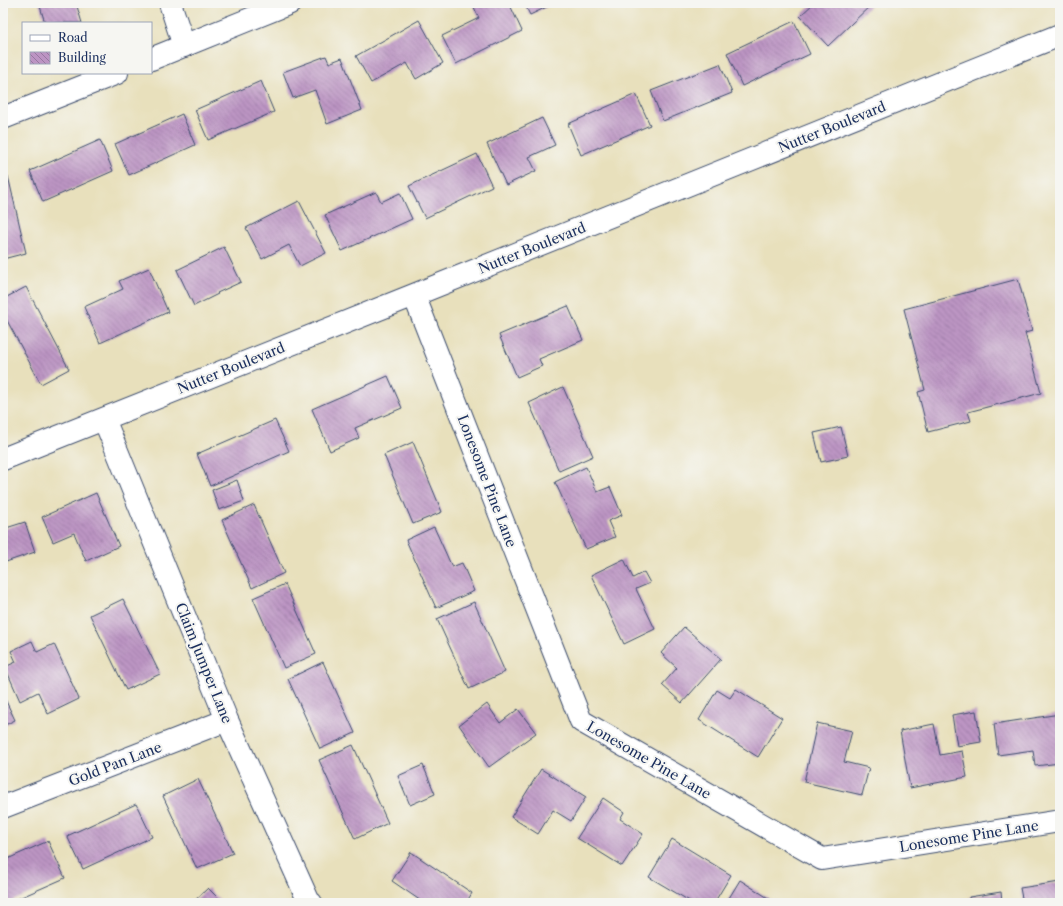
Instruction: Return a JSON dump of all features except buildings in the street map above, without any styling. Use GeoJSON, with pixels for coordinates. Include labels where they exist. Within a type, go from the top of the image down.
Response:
{"type":"FeatureCollection","features":[{"type":"Feature","properties":{"kind":"street"},"geometry":{"type":"LineString","coordinates":[[170,3],[184,46]]}},
{"type":"Feature","properties":{"kind":"street"},"geometry":{"type":"LineString","coordinates":[[152,59],[290,3]]}},
{"type":"Feature","properties":{"kind":"street","name":"Nutter Boulevard"},"geometry":{"type":"LineString","coordinates":[[3,459],[1060,35]]}},
{"type":"Feature","properties":{"kind":"street"},"geometry":{"type":"LineString","coordinates":[[3,118],[114,74]]}},
{"type":"Feature","properties":{"kind":"street","name":"Lonesome Pine Lane"},"geometry":{"type":"LineString","coordinates":[[414,295],[581,721],[822,859],[1060,821]]}},
{"type":"Feature","properties":{"kind":"street","name":"Claim Jumper Lane"},"geometry":{"type":"LineString","coordinates":[[104,419],[227,720],[309,902],[311,903]]}},
{"type":"Feature","properties":{"kind":"street","name":"Gold Pan Lane"},"geometry":{"type":"LineString","coordinates":[[3,807],[227,720]]}}]}
